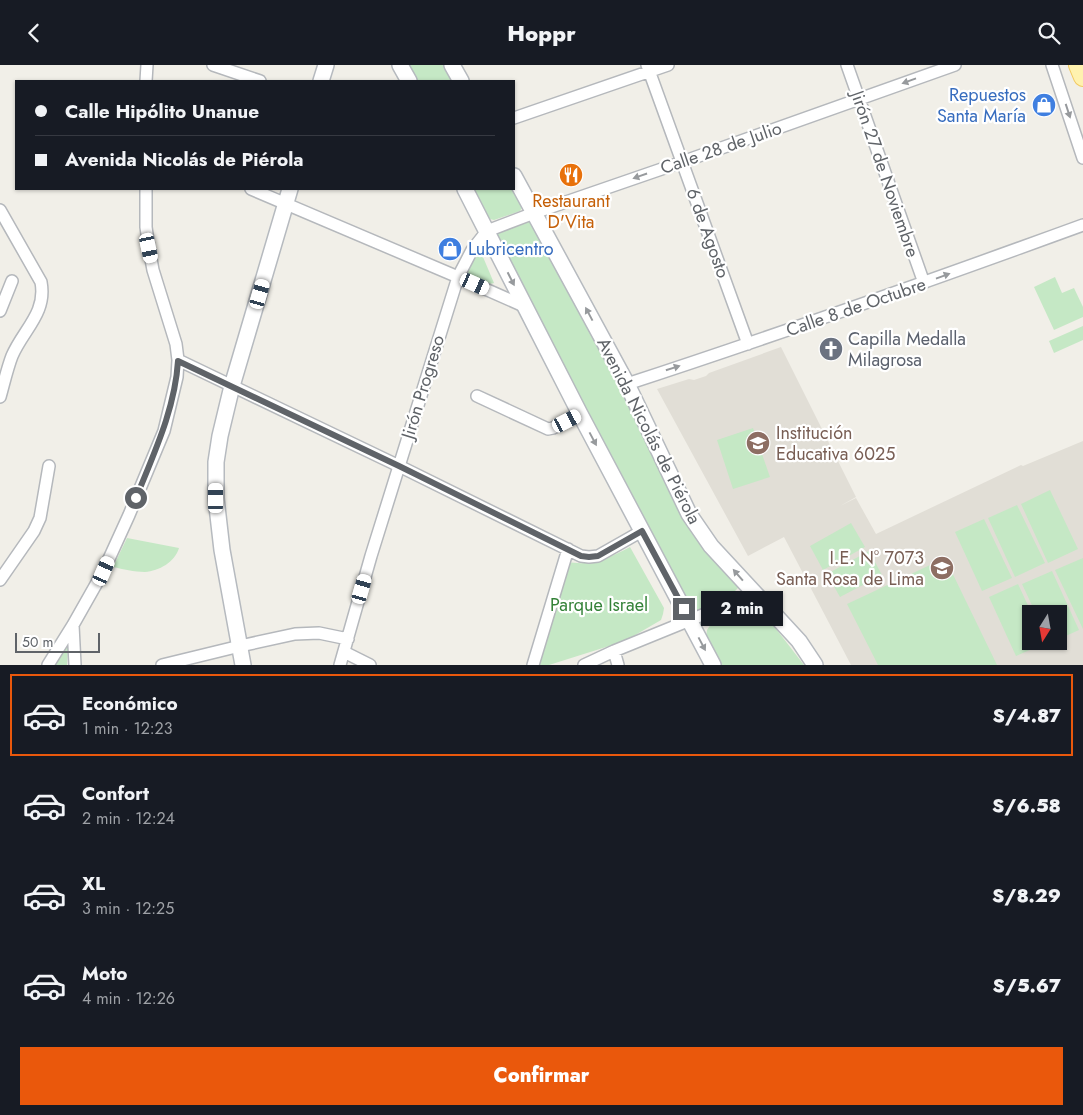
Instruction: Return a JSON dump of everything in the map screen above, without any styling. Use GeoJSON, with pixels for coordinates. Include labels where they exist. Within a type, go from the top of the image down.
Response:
{"type":"FeatureCollection","features":[{"type":"Feature","properties":{"kind":"main road"},"geometry":{"type":"LineString","coordinates":[[321,80],[326,65]]}},
{"type":"Feature","properties":{"kind":"main road"},"geometry":{"type":"LineString","coordinates":[[400,65],[408,80]]}},
{"type":"Feature","properties":{"kind":"main road"},"geometry":{"type":"LineString","coordinates":[[452,65],[460,80]]}},
{"type":"Feature","properties":{"kind":"main road"},"geometry":{"type":"LineString","coordinates":[[1078,65],[1083,77]]}},
{"type":"Feature","properties":{"kind":"main road","name":"Avenida Nicolás de Piérola"},"geometry":{"type":"LineString","coordinates":[[515,178],[627,383],[689,514],[711,546],[799,641],[815,665]]}},
{"type":"Feature","properties":{"kind":"main road"},"geometry":{"type":"LineString","coordinates":[[466,190],[580,415],[713,665]]}},
{"type":"Feature","properties":{"kind":"main road"},"geometry":{"type":"LineString","coordinates":[[243,665],[222,550],[216,498],[216,462],[232,386],[288,196]]}},
{"type":"Feature","properties":{"kind":"street"},"geometry":{"type":"LineString","coordinates":[[146,80],[147,65]]}},
{"type":"Feature","properties":{"kind":"street"},"geometry":{"type":"LineString","coordinates":[[214,65],[257,80]]}},
{"type":"Feature","properties":{"kind":"street"},"geometry":{"type":"LineString","coordinates":[[515,118],[648,68],[668,65]]}},
{"type":"Feature","properties":{"kind":"street","name":"Jirón 27 de Noviembre"},"geometry":{"type":"LineString","coordinates":[[847,65],[924,283]]}},
{"type":"Feature","properties":{"kind":"street","name":"Calle 28 de Julio"},"geometry":{"type":"LineString","coordinates":[[487,231],[955,65]]}},
{"type":"Feature","properties":{"kind":"street"},"geometry":{"type":"LineString","coordinates":[[1052,65],[1083,158]]}},
{"type":"Feature","properties":{"kind":"street","name":"6 de Agosto"},"geometry":{"type":"LineString","coordinates":[[648,68],[748,344]]}},
{"type":"Feature","properties":{"kind":"street"},"geometry":{"type":"LineString","coordinates":[[48,665],[104,571],[164,431],[174,392],[178,361],[176,344],[153,270],[146,227],[146,190]]}},
{"type":"Feature","properties":{"kind":"street"},"geometry":{"type":"LineString","coordinates":[[256,190],[288,196],[458,277],[526,307]]}},
{"type":"Feature","properties":{"kind":"street"},"geometry":{"type":"LineString","coordinates":[[0,210],[40,282],[42,290],[37,313],[12,355],[0,397]]}},
{"type":"Feature","properties":{"kind":"street","name":"Calle 8 de Octubre"},"geometry":{"type":"LineString","coordinates":[[627,383],[748,344],[1083,225]]}},
{"type":"Feature","properties":{"kind":"street","name":"Jirón Progreso"},"geometry":{"type":"LineString","coordinates":[[340,665],[458,277],[472,250],[487,231]]}},
{"type":"Feature","properties":{"kind":"street"},"geometry":{"type":"LineString","coordinates":[[0,311],[12,281]]}},
{"type":"Feature","properties":{"kind":"street"},"geometry":{"type":"LineString","coordinates":[[178,361],[399,466],[581,556],[598,556],[642,531]]}},
{"type":"Feature","properties":{"kind":"street"},"geometry":{"type":"LineString","coordinates":[[478,396],[548,429],[580,415]]}},
{"type":"Feature","properties":{"kind":"street"},"geometry":{"type":"LineString","coordinates":[[0,580],[34,531],[40,518],[50,467]]}},
{"type":"Feature","properties":{"kind":"street"},"geometry":{"type":"LineString","coordinates":[[533,665],[568,549]]}},
{"type":"Feature","properties":{"kind":"street"},"geometry":{"type":"LineString","coordinates":[[584,665],[754,593]]}},
{"type":"Feature","properties":{"kind":"street"},"geometry":{"type":"LineString","coordinates":[[73,625],[75,665]]}},
{"type":"Feature","properties":{"kind":"street"},"geometry":{"type":"LineString","coordinates":[[162,665],[295,634],[319,633],[348,639]]}},
{"type":"Feature","properties":{"kind":"street"},"geometry":{"type":"LineString","coordinates":[[614,651],[618,665]]}},
{"type":"Feature","properties":{"kind":"street"},"geometry":{"type":"LineString","coordinates":[[344,652],[370,665]]}},
{"type":"Feature","properties":{"kind":"shaded area","name":"I.E. N° 7073 Santa Rosa de Lima"},"geometry":{"type":"Polygon","coordinates":[[[781,347],[856,497],[840,506],[856,498],[876,534],[1021,465],[1023,466],[1083,441],[1083,665],[851,665],[784,537],[748,556],[657,389],[706,376],[709,373],[781,347]]]}},
{"type":"Feature","properties":{"kind":"green space"},"geometry":{"type":"Polygon","coordinates":[[[405,65],[445,65],[453,80],[413,80],[405,65]]]}},
{"type":"Feature","properties":{"kind":"green space"},"geometry":{"type":"Polygon","coordinates":[[[471,190],[515,190],[523,206],[520,211],[494,220],[486,218],[471,190]]]}},
{"type":"Feature","properties":{"kind":"green space"},"geometry":{"type":"Polygon","coordinates":[[[528,220],[532,223],[616,376],[737,584],[738,588],[733,593],[695,613],[691,612],[495,234],[528,220]]]}},
{"type":"Feature","properties":{"kind":"green space"},"geometry":{"type":"Polygon","coordinates":[[[476,255],[483,257],[494,283],[486,285],[468,274],[466,268],[476,255]]]}},
{"type":"Feature","properties":{"kind":"green space"},"geometry":{"type":"Polygon","coordinates":[[[1055,277],[1062,293],[1074,288],[1083,307],[1083,317],[1054,330],[1034,287],[1055,277]]]}},
{"type":"Feature","properties":{"kind":"green space"},"geometry":{"type":"Polygon","coordinates":[[[1083,326],[1083,340],[1054,353],[1049,341],[1083,326]]]}},
{"type":"Feature","properties":{"kind":"green space"},"geometry":{"type":"Polygon","coordinates":[[[753,428],[770,477],[733,489],[717,440],[753,428]]]}},
{"type":"Feature","properties":{"kind":"green space"},"geometry":{"type":"Polygon","coordinates":[[[1050,490],[1078,549],[1048,563],[1021,504],[1050,490]]]}},
{"type":"Feature","properties":{"kind":"green space"},"geometry":{"type":"Polygon","coordinates":[[[1017,505],[1045,563],[1015,577],[988,518],[1017,505]]]}},
{"type":"Feature","properties":{"kind":"green space"},"geometry":{"type":"Polygon","coordinates":[[[984,519],[1012,578],[982,591],[955,532],[984,519]]]}},
{"type":"Feature","properties":{"kind":"green space"},"geometry":{"type":"Polygon","coordinates":[[[851,523],[865,547],[823,570],[810,546],[851,523]]]}},
{"type":"Feature","properties":{"kind":"green space"},"geometry":{"type":"Polygon","coordinates":[[[127,538],[179,548],[174,558],[156,570],[141,572],[113,567],[127,538]]]}},
{"type":"Feature","properties":{"kind":"green space","name":"Parque Israel"},"geometry":{"type":"Polygon","coordinates":[[[630,547],[664,608],[661,620],[625,641],[549,665],[536,665],[567,562],[585,563],[600,561],[630,547]]]}},
{"type":"Feature","properties":{"kind":"green space"},"geometry":{"type":"Polygon","coordinates":[[[869,551],[882,575],[840,597],[827,574],[869,551]]]}},
{"type":"Feature","properties":{"kind":"green space"},"geometry":{"type":"Polygon","coordinates":[[[945,558],[997,665],[878,665],[847,604],[945,558]]]}},
{"type":"Feature","properties":{"kind":"green space"},"geometry":{"type":"Polygon","coordinates":[[[1083,558],[1083,629],[1055,570],[1083,558]]]}},
{"type":"Feature","properties":{"kind":"green space"},"geometry":{"type":"Polygon","coordinates":[[[1052,571],[1068,605],[1032,605],[1022,584],[1052,571]]]}},
{"type":"Feature","properties":{"kind":"green space"},"geometry":{"type":"Polygon","coordinates":[[[1018,584],[1028,605],[1022,605],[1022,650],[1030,650],[1016,656],[989,597],[1018,584]]]}},
{"type":"Feature","properties":{"kind":"green space"},"geometry":{"type":"Polygon","coordinates":[[[747,604],[752,609],[759,607],[804,665],[721,665],[706,637],[707,630],[711,624],[747,604]]]}},
{"type":"Feature","properties":{"kind":"green space"},"geometry":{"type":"Polygon","coordinates":[[[1068,606],[1079,630],[1068,635],[1068,606]]]}},
{"type":"Feature","properties":{"kind":"green space"},"geometry":{"type":"Polygon","coordinates":[[[66,647],[68,648],[67,665],[53,665],[66,647]]]}},
{"type":"Feature","properties":{"kind":"place","name":"Repuestos Santa María"},"geometry":{"type":"Point","coordinates":[1044,105]}},
{"type":"Feature","properties":{"kind":"place","name":"Restaurant D'Vita"},"geometry":{"type":"Point","coordinates":[571,175]}},
{"type":"Feature","properties":{"kind":"place","name":"Lubricentro"},"geometry":{"type":"Point","coordinates":[450,249]}},
{"type":"Feature","properties":{"kind":"place","name":"Capilla Medalla Milagrosa"},"geometry":{"type":"Point","coordinates":[831,349]}},
{"type":"Feature","properties":{"kind":"place","name":"Institución Educativa 6025"},"geometry":{"type":"Point","coordinates":[758,443]}},
{"type":"Feature","properties":{"kind":"place","name":"I.E. N° 7073 Santa Rosa de Lima"},"geometry":{"type":"Point","coordinates":[942,568]}},
{"type":"Feature","properties":{"kind":"route"},"geometry":{"type":"LineString","coordinates":[[136,498],[164,431],[177,377],[178,361],[399,466],[581,556],[598,556],[642,531],[684,609]]}}]}
